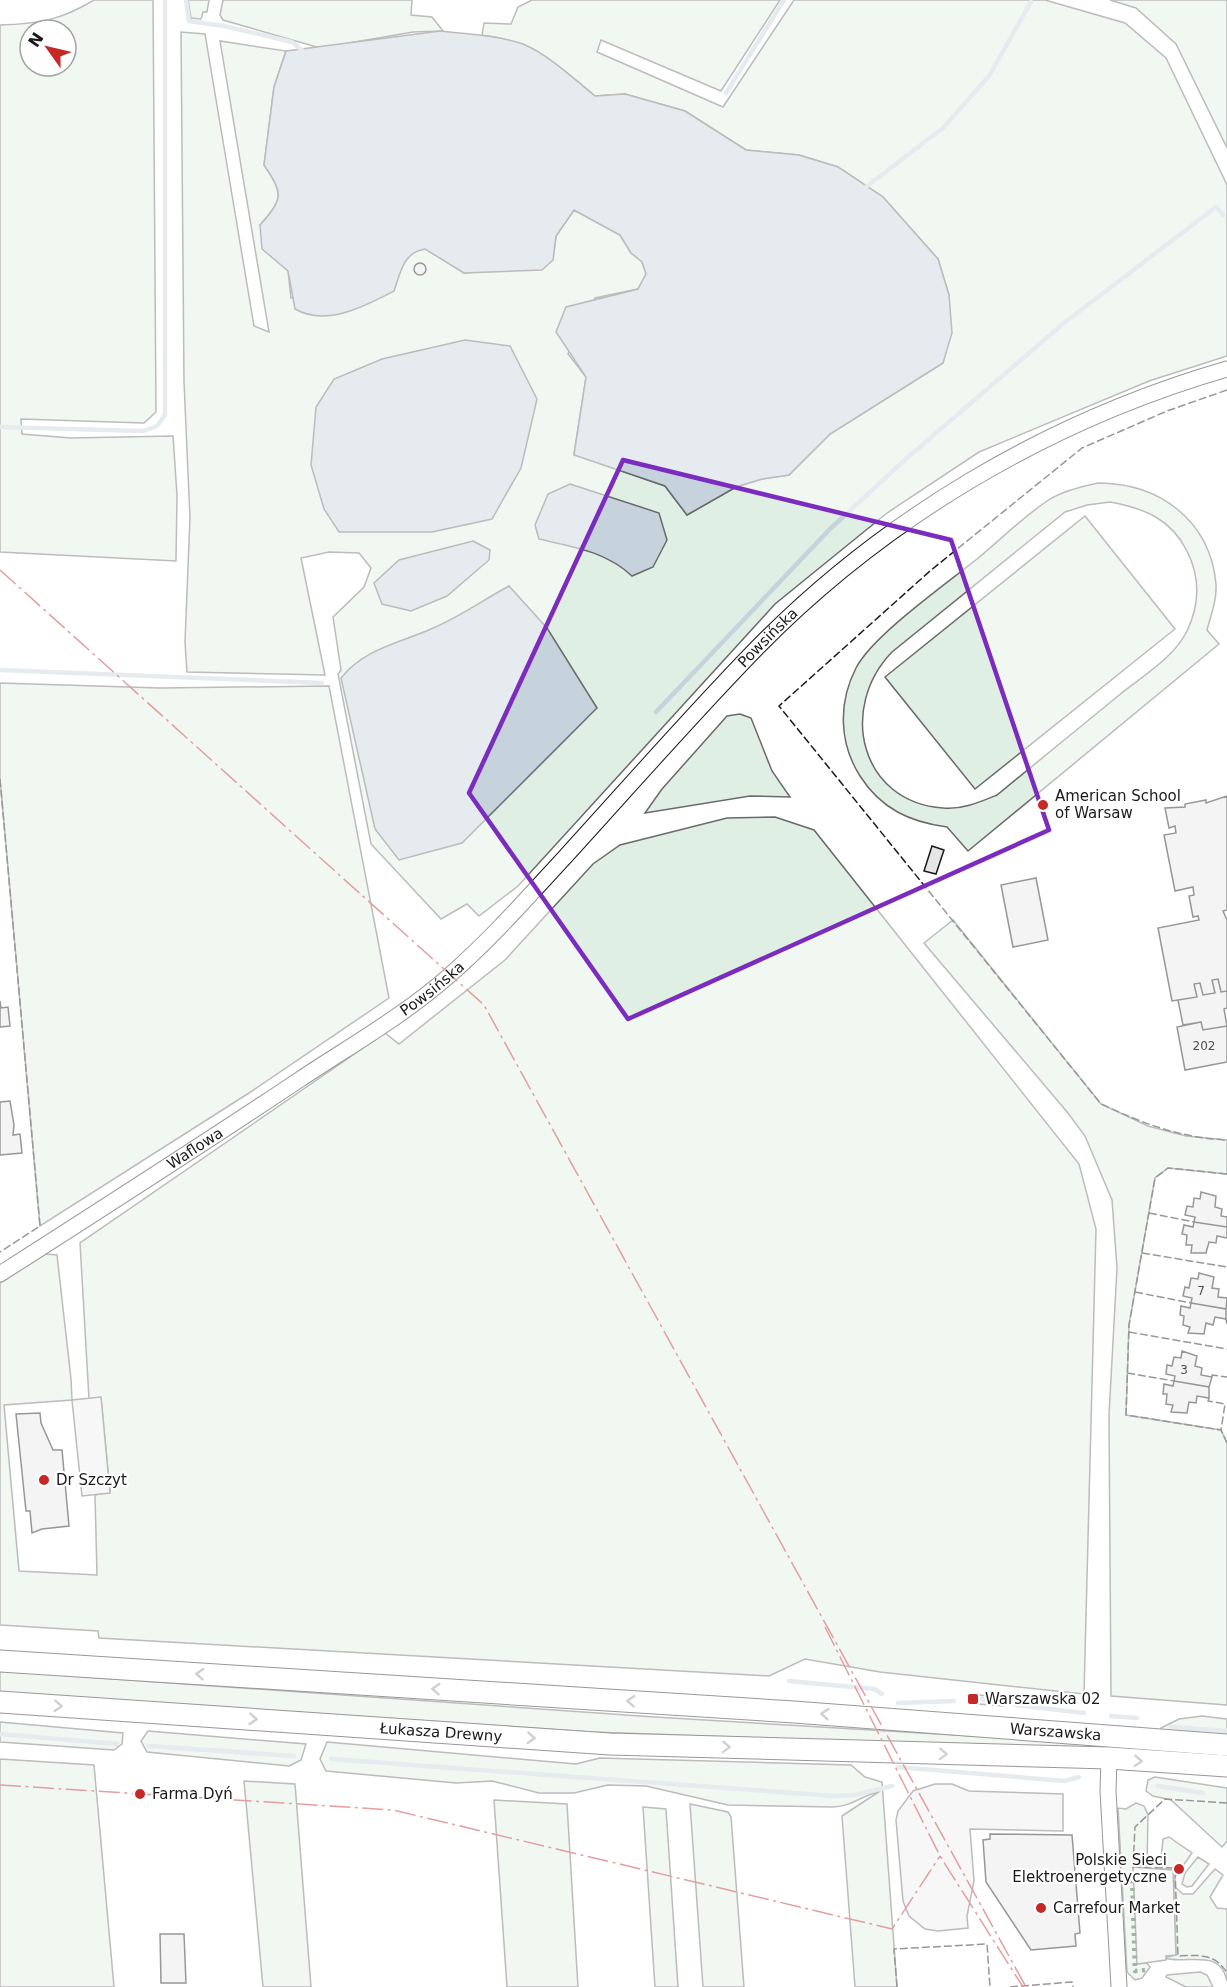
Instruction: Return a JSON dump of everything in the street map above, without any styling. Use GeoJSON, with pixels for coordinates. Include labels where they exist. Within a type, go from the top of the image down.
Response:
{"type":"FeatureCollection","features":[{"type":"Feature","properties":{"kind":"main road","name":"Warszawska"},"geometry":{"type":"LineString","coordinates":[[0,1661],[884,1719],[1227,1745]]}},
{"type":"Feature","properties":{"kind":"main road","name":"Łukasza Drewny"},"geometry":{"type":"LineString","coordinates":[[0,1702],[610,1744],[885,1752]]}},
{"type":"Feature","properties":{"kind":"main road","name":"Warszawska"},"geometry":{"type":"LineString","coordinates":[[885,1752],[1109,1758],[1227,1766]]}},
{"type":"Feature","properties":{"kind":"street","name":"Powsińska"},"geometry":{"type":"LineString","coordinates":[[391,1020],[449,976],[485,943],[755,650],[809,598],[871,548],[979,475],[1052,436],[1140,398],[1227,369]]}},
{"type":"Feature","properties":{"kind":"street","name":"Waflowa"},"geometry":{"type":"LineString","coordinates":[[0,1274],[391,1020]]}},
{"type":"Feature","properties":{"kind":"street"},"geometry":{"type":"LineString","coordinates":[[1109,1758],[1108,1791],[1119,1987]]}},
{"type":"Feature","properties":{"kind":"highlighted area"},"geometry":{"type":"Polygon","coordinates":[[[623,460],[951,540],[1049,830],[628,1019],[469,793],[623,460]]]}},
{"type":"Feature","properties":{"kind":"green space"},"geometry":{"type":"Polygon","coordinates":[[[94,0],[153,0],[156,412],[144,423],[21,419],[22,434],[71,438],[173,436],[177,495],[176,561],[0,552],[0,25],[18,24],[18,78],[78,78],[78,18],[54,18],[94,0]]]}},
{"type":"Feature","properties":{"kind":"green space"},"geometry":{"type":"Polygon","coordinates":[[[188,0],[209,0],[207,12],[203,12],[201,19],[191,18],[188,0]]]}},
{"type":"Feature","properties":{"kind":"green space"},"geometry":{"type":"Polygon","coordinates":[[[223,0],[412,0],[411,15],[432,17],[443,31],[413,32],[320,48],[223,20],[220,15],[223,0]]]}},
{"type":"Feature","properties":{"kind":"green space"},"geometry":{"type":"Polygon","coordinates":[[[532,0],[780,0],[721,91],[601,40],[597,52],[723,107],[794,0],[1045,0],[1125,23],[1166,58],[1227,185],[1227,356],[1149,381],[979,452],[887,513],[775,604],[518,886],[479,916],[467,904],[441,919],[371,844],[338,674],[341,670],[333,617],[364,587],[371,568],[359,553],[329,552],[301,558],[325,675],[187,672],[185,642],[190,518],[184,382],[181,32],[205,34],[254,326],[269,332],[220,41],[286,51],[274,87],[264,165],[275,183],[278,196],[273,209],[260,225],[288,271],[291,298],[406,257],[413,251],[426,249],[464,273],[498,270],[553,260],[556,236],[574,210],[620,235],[631,253],[642,261],[646,274],[638,289],[595,298],[568,354],[586,377],[574,454],[665,486],[687,515],[736,487],[762,479],[789,475],[830,434],[943,363],[949,295],[938,259],[883,197],[838,167],[799,155],[746,150],[685,111],[625,94],[595,96],[543,56],[514,43],[482,35],[484,23],[511,24],[518,7],[532,0]]]}},
{"type":"Feature","properties":{"kind":"green space"},"geometry":{"type":"Polygon","coordinates":[[[1110,0],[1227,0],[1227,148],[1176,44],[1136,8],[1110,0]]]}},
{"type":"Feature","properties":{"kind":"green space"},"geometry":{"type":"Polygon","coordinates":[[[1098,483],[1141,490],[1161,498],[1192,524],[1204,541],[1212,561],[1216,590],[1207,630],[1219,644],[968,851],[947,827],[921,822],[887,805],[877,797],[860,776],[848,750],[843,723],[850,681],[865,655],[893,626],[1029,515],[1059,495],[1098,483]],[[1110,502],[1087,505],[1065,512],[892,652],[875,675],[866,699],[863,724],[866,749],[876,771],[892,789],[915,802],[943,808],[964,807],[997,795],[1166,658],[1181,641],[1191,621],[1197,591],[1194,571],[1187,551],[1165,523],[1145,512],[1110,502]]]}},
{"type":"Feature","properties":{"kind":"green space"},"geometry":{"type":"Polygon","coordinates":[[[1085,516],[1175,629],[975,789],[885,677],[1085,516]]]}},
{"type":"Feature","properties":{"kind":"green space"},"geometry":{"type":"Polygon","coordinates":[[[0,683],[160,688],[329,686],[389,998],[249,1093],[40,1226],[0,779],[0,683]]]}},
{"type":"Feature","properties":{"kind":"green space"},"geometry":{"type":"Polygon","coordinates":[[[740,714],[751,718],[772,771],[790,797],[750,796],[645,813],[662,789],[727,716],[740,714]]]}},
{"type":"Feature","properties":{"kind":"green space"},"geometry":{"type":"Polygon","coordinates":[[[775,817],[814,830],[1079,1164],[1096,1229],[1084,1694],[880,1672],[805,1659],[769,1676],[99,1638],[98,1631],[0,1625],[0,1283],[45,1254],[57,1255],[71,1379],[72,1400],[4,1405],[19,1571],[97,1575],[95,1495],[110,1492],[101,1398],[89,1399],[80,1243],[385,1033],[399,1044],[505,960],[593,864],[620,845],[727,818],[775,817]]]}},
{"type":"Feature","properties":{"kind":"green space"},"geometry":{"type":"Polygon","coordinates":[[[953,920],[1101,1104],[1148,1126],[1186,1136],[1227,1140],[1227,1174],[1168,1168],[1155,1178],[1129,1325],[1126,1415],[1221,1430],[1227,1443],[1227,1705],[1111,1696],[1109,1415],[1117,1268],[1112,1200],[1085,1136],[924,943],[953,920]]]}},
{"type":"Feature","properties":{"kind":"green space"},"geometry":{"type":"Polygon","coordinates":[[[0,1671],[655,1717],[1140,1746],[1139,1751],[592,1732],[0,1692],[0,1671]]]}},
{"type":"Feature","properties":{"kind":"green space"},"geometry":{"type":"Polygon","coordinates":[[[979,1695],[1009,1698],[1004,1706],[978,1704],[979,1695]]]}},
{"type":"Feature","properties":{"kind":"green space"},"geometry":{"type":"Polygon","coordinates":[[[1202,1716],[1227,1719],[1227,1737],[1161,1732],[1161,1728],[1179,1719],[1202,1716]]]}},
{"type":"Feature","properties":{"kind":"green space"},"geometry":{"type":"Polygon","coordinates":[[[0,1722],[123,1733],[122,1744],[114,1750],[0,1742],[0,1722]]]}},
{"type":"Feature","properties":{"kind":"green space"},"geometry":{"type":"Polygon","coordinates":[[[148,1731],[306,1744],[301,1760],[289,1766],[147,1752],[141,1741],[148,1731]]]}},
{"type":"Feature","properties":{"kind":"green space"},"geometry":{"type":"Polygon","coordinates":[[[327,1742],[576,1764],[600,1758],[851,1765],[865,1777],[882,1782],[897,1987],[855,1987],[842,1816],[880,1791],[846,1805],[833,1807],[728,1805],[646,1786],[608,1785],[574,1793],[539,1793],[492,1781],[456,1783],[326,1771],[320,1759],[327,1742]]]}},
{"type":"Feature","properties":{"kind":"green space"},"geometry":{"type":"Polygon","coordinates":[[[0,1759],[94,1765],[114,1987],[0,1987],[0,1759]]]}},
{"type":"Feature","properties":{"kind":"green space"},"geometry":{"type":"Polygon","coordinates":[[[1155,1777],[1227,1788],[1227,1841],[1222,1847],[1171,1800],[1153,1796],[1146,1791],[1148,1780],[1155,1777]]]}},
{"type":"Feature","properties":{"kind":"green space"},"geometry":{"type":"Polygon","coordinates":[[[244,1781],[295,1784],[311,1987],[263,1987],[244,1781]]]}},
{"type":"Feature","properties":{"kind":"green space"},"geometry":{"type":"Polygon","coordinates":[[[494,1800],[567,1804],[578,1987],[507,1987],[494,1800]]]}},
{"type":"Feature","properties":{"kind":"green space"},"geometry":{"type":"Polygon","coordinates":[[[1136,1803],[1144,1806],[1148,1815],[1147,1868],[1133,1868],[1138,1964],[1147,1963],[1150,1967],[1142,1978],[1135,1980],[1127,1972],[1118,1808],[1126,1809],[1136,1803]]]}},
{"type":"Feature","properties":{"kind":"green space"},"geometry":{"type":"Polygon","coordinates":[[[690,1804],[728,1812],[731,1817],[744,1987],[703,1987],[690,1804]]]}},
{"type":"Feature","properties":{"kind":"green space"},"geometry":{"type":"Polygon","coordinates":[[[643,1807],[666,1809],[678,1987],[655,1987],[643,1807]]]}},
{"type":"Feature","properties":{"kind":"green space"},"geometry":{"type":"Polygon","coordinates":[[[1169,1837],[1192,1853],[1175,1877],[1175,1887],[1183,1894],[1193,1894],[1215,1869],[1223,1875],[1210,1897],[1217,1908],[1227,1909],[1227,1981],[1223,1971],[1217,1964],[1210,1961],[1164,1958],[1176,1955],[1173,1870],[1160,1869],[1163,1839],[1169,1837]]]}},
{"type":"Feature","properties":{"kind":"green space"},"geometry":{"type":"Polygon","coordinates":[[[1198,1857],[1209,1864],[1192,1886],[1187,1887],[1182,1884],[1185,1873],[1198,1857]]]}},
{"type":"Feature","properties":{"kind":"green space"},"geometry":{"type":"Polygon","coordinates":[[[1200,1972],[1207,1975],[1213,1987],[1186,1987],[1166,1977],[1167,1975],[1200,1972]]]}},
{"type":"Feature","properties":{"kind":"shaded area"},"geometry":{"type":"Polygon","coordinates":[[[440,31],[493,37],[523,44],[551,61],[595,96],[625,94],[685,111],[746,150],[799,155],[838,167],[883,197],[938,259],[949,295],[952,333],[943,363],[830,434],[789,475],[762,479],[736,487],[687,515],[665,486],[574,455],[586,377],[556,332],[566,307],[638,289],[646,274],[642,262],[631,253],[620,235],[574,210],[556,236],[553,260],[542,270],[464,273],[425,249],[412,254],[407,259],[394,291],[371,303],[332,315],[319,316],[295,309],[288,271],[262,249],[260,225],[273,209],[278,196],[275,183],[264,165],[274,87],[286,51],[440,31]]]}},
{"type":"Feature","properties":{"kind":"shaded area"},"geometry":{"type":"Polygon","coordinates":[[[465,340],[510,346],[537,399],[521,468],[492,519],[432,532],[339,532],[324,509],[311,465],[316,407],[334,379],[382,359],[465,340]]]}},
{"type":"Feature","properties":{"kind":"shaded area"},"geometry":{"type":"Polygon","coordinates":[[[570,484],[659,513],[667,540],[653,567],[632,576],[600,555],[539,539],[535,525],[548,494],[570,484]]]}},
{"type":"Feature","properties":{"kind":"shaded area"},"geometry":{"type":"Polygon","coordinates":[[[473,541],[490,550],[489,560],[447,596],[411,611],[382,604],[374,583],[399,560],[473,541]]]}},
{"type":"Feature","properties":{"kind":"shaded area"},"geometry":{"type":"Polygon","coordinates":[[[509,586],[547,628],[597,708],[462,843],[399,860],[375,829],[341,678],[350,668],[371,653],[441,625],[509,586]]]}},
{"type":"Feature","properties":{"kind":"shaded area"},"geometry":{"type":"Polygon","coordinates":[[[101,1397],[110,1493],[82,1496],[72,1400],[101,1397]]]}},
{"type":"Feature","properties":{"kind":"shaded area"},"geometry":{"type":"Polygon","coordinates":[[[935,1784],[952,1784],[969,1791],[1063,1794],[1063,1831],[970,1829],[974,1881],[967,1916],[968,1928],[938,1931],[925,1929],[909,1916],[903,1901],[896,1820],[898,1811],[913,1791],[935,1784]]]}},
{"type":"Feature","properties":{"kind":"shaded area"},"geometry":{"type":"Polygon","coordinates":[[[1133,1867],[1173,1870],[1176,1955],[1166,1956],[1166,1960],[1137,1964],[1133,1867]]]}},
{"type":"Feature","properties":{"kind":"building"},"geometry":{"type":"Polygon","coordinates":[[[422,263],[426,269],[422,275],[418,275],[414,267],[422,263]]]}},
{"type":"Feature","properties":{"kind":"building"},"geometry":{"type":"Polygon","coordinates":[[[1227,796],[1227,910],[1223,911],[1227,920],[1227,991],[1221,992],[1218,979],[1212,980],[1215,993],[1203,995],[1200,983],[1194,984],[1197,997],[1172,1001],[1158,928],[1199,920],[1198,916],[1193,917],[1189,896],[1194,895],[1193,887],[1175,891],[1164,835],[1176,833],[1175,826],[1169,828],[1165,808],[1185,807],[1185,804],[1206,800],[1206,803],[1227,796]]]}},
{"type":"Feature","properties":{"kind":"building"},"geometry":{"type":"Polygon","coordinates":[[[932,846],[944,850],[936,874],[924,871],[932,846]]]}},
{"type":"Feature","properties":{"kind":"building"},"geometry":{"type":"Polygon","coordinates":[[[1036,878],[1048,940],[1013,947],[1001,885],[1036,878]]]}},
{"type":"Feature","properties":{"kind":"building"},"geometry":{"type":"Polygon","coordinates":[[[1218,979],[1221,992],[1227,991],[1227,1008],[1224,1009],[1227,1026],[1203,1030],[1201,1022],[1183,1025],[1178,1000],[1197,997],[1194,984],[1200,983],[1203,995],[1215,993],[1212,980],[1218,979]]]}},
{"type":"Feature","properties":{"kind":"building"},"geometry":{"type":"Polygon","coordinates":[[[0,1001],[1,1008],[8,1007],[10,1026],[0,1027],[0,1001]]]}},
{"type":"Feature","properties":{"kind":"building"},"geometry":{"type":"Polygon","coordinates":[[[1201,1022],[1203,1030],[1227,1026],[1227,1062],[1185,1070],[1177,1027],[1201,1022]]]}},
{"type":"Feature","properties":{"kind":"building"},"geometry":{"type":"Polygon","coordinates":[[[10,1101],[14,1125],[13,1135],[20,1134],[22,1153],[0,1155],[0,1102],[10,1101]]]}},
{"type":"Feature","properties":{"kind":"building"},"geometry":{"type":"Polygon","coordinates":[[[1201,1192],[1216,1196],[1215,1207],[1222,1209],[1221,1216],[1227,1217],[1227,1227],[1194,1222],[1195,1217],[1185,1215],[1187,1206],[1193,1207],[1194,1198],[1200,1199],[1201,1192]]]}},
{"type":"Feature","properties":{"kind":"building"},"geometry":{"type":"Polygon","coordinates":[[[1194,1222],[1227,1227],[1227,1238],[1217,1236],[1216,1243],[1209,1242],[1206,1253],[1191,1253],[1192,1245],[1186,1245],[1187,1235],[1182,1234],[1184,1225],[1193,1227],[1194,1222]]]}},
{"type":"Feature","properties":{"kind":"building"},"geometry":{"type":"Polygon","coordinates":[[[1199,1273],[1214,1277],[1212,1288],[1219,1289],[1218,1297],[1227,1298],[1226,1309],[1191,1303],[1192,1298],[1183,1296],[1185,1287],[1189,1288],[1191,1278],[1198,1279],[1199,1273]]]}},
{"type":"Feature","properties":{"kind":"building"},"geometry":{"type":"Polygon","coordinates":[[[1191,1303],[1226,1309],[1226,1319],[1215,1317],[1213,1325],[1206,1323],[1204,1334],[1188,1333],[1190,1327],[1183,1325],[1184,1316],[1180,1315],[1181,1306],[1190,1308],[1191,1303]]]}},
{"type":"Feature","properties":{"kind":"building"},"geometry":{"type":"Polygon","coordinates":[[[1182,1351],[1197,1356],[1195,1366],[1202,1368],[1201,1375],[1212,1377],[1209,1387],[1174,1381],[1175,1376],[1166,1374],[1167,1365],[1172,1366],[1174,1357],[1181,1358],[1182,1351]]]}},
{"type":"Feature","properties":{"kind":"building"},"geometry":{"type":"Polygon","coordinates":[[[1174,1381],[1209,1387],[1209,1398],[1197,1396],[1196,1403],[1189,1402],[1187,1413],[1171,1412],[1173,1405],[1166,1404],[1167,1394],[1163,1394],[1164,1384],[1173,1386],[1174,1381]]]}},
{"type":"Feature","properties":{"kind":"building","name":"Dr Szczyt"},"geometry":{"type":"Polygon","coordinates":[[[40,1413],[41,1423],[53,1450],[62,1450],[69,1526],[42,1529],[32,1533],[30,1511],[26,1511],[16,1414],[40,1413]]]}},
{"type":"Feature","properties":{"kind":"building","name":"Carrefour Market"},"geometry":{"type":"Polygon","coordinates":[[[990,1834],[1072,1835],[1080,1933],[1075,1934],[1076,1946],[1031,1950],[986,1882],[983,1840],[990,1839],[990,1834]]]}},
{"type":"Feature","properties":{"kind":"building"},"geometry":{"type":"Polygon","coordinates":[[[160,1934],[184,1934],[186,1983],[161,1983],[160,1934]]]}},
{"type":"Feature","properties":{"kind":"waterway"},"geometry":{"type":"LineString","coordinates":[[186,0],[189,21],[224,26],[292,42],[302,50]]}},
{"type":"Feature","properties":{"kind":"waterway"},"geometry":{"type":"LineString","coordinates":[[726,93],[784,0]]}},
{"type":"Feature","properties":{"kind":"waterway"},"geometry":{"type":"LineString","coordinates":[[0,427],[143,431],[157,426],[165,415],[165,1]]}},
{"type":"Feature","properties":{"kind":"waterway"},"geometry":{"type":"LineString","coordinates":[[867,186],[943,128],[989,76],[1031,2]]}},
{"type":"Feature","properties":{"kind":"waterway"},"geometry":{"type":"LineString","coordinates":[[656,712],[830,529],[907,458],[1064,323],[1216,207],[1223,215]]}},
{"type":"Feature","properties":{"kind":"waterway"},"geometry":{"type":"LineString","coordinates":[[0,670],[322,683]]}},
{"type":"Feature","properties":{"kind":"waterway"},"geometry":{"type":"LineString","coordinates":[[789,1681],[874,1689],[882,1694]]}},
{"type":"Feature","properties":{"kind":"waterway"},"geometry":{"type":"LineString","coordinates":[[981,1699],[1004,1701]]}},
{"type":"Feature","properties":{"kind":"waterway"},"geometry":{"type":"LineString","coordinates":[[898,1703],[954,1701]]}},
{"type":"Feature","properties":{"kind":"waterway"},"geometry":{"type":"LineString","coordinates":[[1016,1705],[1084,1713]]}},
{"type":"Feature","properties":{"kind":"waterway"},"geometry":{"type":"LineString","coordinates":[[1111,1716],[1137,1718]]}},
{"type":"Feature","properties":{"kind":"waterway"},"geometry":{"type":"LineString","coordinates":[[1171,1727],[1227,1731]]}},
{"type":"Feature","properties":{"kind":"waterway"},"geometry":{"type":"LineString","coordinates":[[0,1734],[117,1744]]}},
{"type":"Feature","properties":{"kind":"waterway"},"geometry":{"type":"LineString","coordinates":[[149,1746],[294,1756]]}},
{"type":"Feature","properties":{"kind":"waterway"},"geometry":{"type":"LineString","coordinates":[[331,1759],[834,1796],[855,1795],[892,1786]]}},
{"type":"Feature","properties":{"kind":"waterway"},"geometry":{"type":"LineString","coordinates":[[898,1767],[1065,1781],[1079,1777]]}},
{"type":"Feature","properties":{"kind":"waterway"},"geometry":{"type":"LineString","coordinates":[[1158,1786],[1203,1793]]}},
{"type":"Feature","properties":{"kind":"hedge"},"geometry":{"type":"LineString","coordinates":[[1132,1873],[1135,1971],[1146,1970]]}},
{"type":"Feature","properties":{"kind":"fence"},"geometry":{"type":"LineString","coordinates":[[1227,390],[1167,411],[1082,448],[930,571],[779,706],[1101,1104],[1177,1133],[1227,1140]]}},
{"type":"Feature","properties":{"kind":"fence"},"geometry":{"type":"LineString","coordinates":[[0,779],[40,1226],[0,1252]]}},
{"type":"Feature","properties":{"kind":"fence"},"geometry":{"type":"LineString","coordinates":[[1227,1174],[1168,1168],[1155,1178],[1129,1325],[1126,1415],[1221,1430],[1227,1443]]}},
{"type":"Feature","properties":{"kind":"fence"},"geometry":{"type":"LineString","coordinates":[[1149,1213],[1194,1222]]}},
{"type":"Feature","properties":{"kind":"fence"},"geometry":{"type":"LineString","coordinates":[[1142,1253],[1227,1267]]}},
{"type":"Feature","properties":{"kind":"fence"},"geometry":{"type":"LineString","coordinates":[[1135,1292],[1191,1303]]}},
{"type":"Feature","properties":{"kind":"fence"},"geometry":{"type":"LineString","coordinates":[[1226,1319],[1227,1324]]}},
{"type":"Feature","properties":{"kind":"fence"},"geometry":{"type":"LineString","coordinates":[[1129,1332],[1227,1349]]}},
{"type":"Feature","properties":{"kind":"fence"},"geometry":{"type":"LineString","coordinates":[[1127,1373],[1174,1381]]}},
{"type":"Feature","properties":{"kind":"fence"},"geometry":{"type":"LineString","coordinates":[[1212,1377],[1212,1375],[1227,1377]]}},
{"type":"Feature","properties":{"kind":"fence"},"geometry":{"type":"LineString","coordinates":[[1209,1398],[1208,1401],[1225,1404],[1221,1430]]}},
{"type":"Feature","properties":{"kind":"fence"},"geometry":{"type":"LineString","coordinates":[[1227,1803],[1165,1799],[1135,1827],[1133,1867],[1175,1868],[1178,1956],[1200,1956],[1212,1959],[1227,1973]]}},
{"type":"Feature","properties":{"kind":"fence"},"geometry":{"type":"LineString","coordinates":[[897,1987],[894,1949],[987,1944],[990,1987]]}},
{"type":"Feature","properties":{"kind":"fence"},"geometry":{"type":"LineString","coordinates":[[1010,1987],[1072,1982],[1073,1987]]}},
{"type":"Feature","properties":{"kind":"power"},"geometry":{"type":"LineString","coordinates":[[0,570],[484,1005],[1026,1987]]}},
{"type":"Feature","properties":{"kind":"power"},"geometry":{"type":"LineString","coordinates":[[825,1627],[940,1856],[1023,1987]]}},
{"type":"Feature","properties":{"kind":"power"},"geometry":{"type":"LineString","coordinates":[[0,1785],[393,1810],[892,1929],[940,1856]]}},
{"type":"Feature","properties":{"kind":"place","name":"American School of Warsaw"},"geometry":{"type":"Point","coordinates":[1043,805]}},
{"type":"Feature","properties":{"kind":"place","name":"Dr Szczyt"},"geometry":{"type":"Point","coordinates":[44,1480]}},
{"type":"Feature","properties":{"kind":"place","name":"Warszawska 02"},"geometry":{"type":"Point","coordinates":[973,1699]}},
{"type":"Feature","properties":{"kind":"place","name":"Farma Dyń"},"geometry":{"type":"Point","coordinates":[140,1794]}},
{"type":"Feature","properties":{"kind":"place","name":"Polskie Sieci Elektroenergetyczne"},"geometry":{"type":"Point","coordinates":[1179,1869]}},
{"type":"Feature","properties":{"kind":"place","name":"Carrefour Market"},"geometry":{"type":"Point","coordinates":[1041,1908]}}]}
